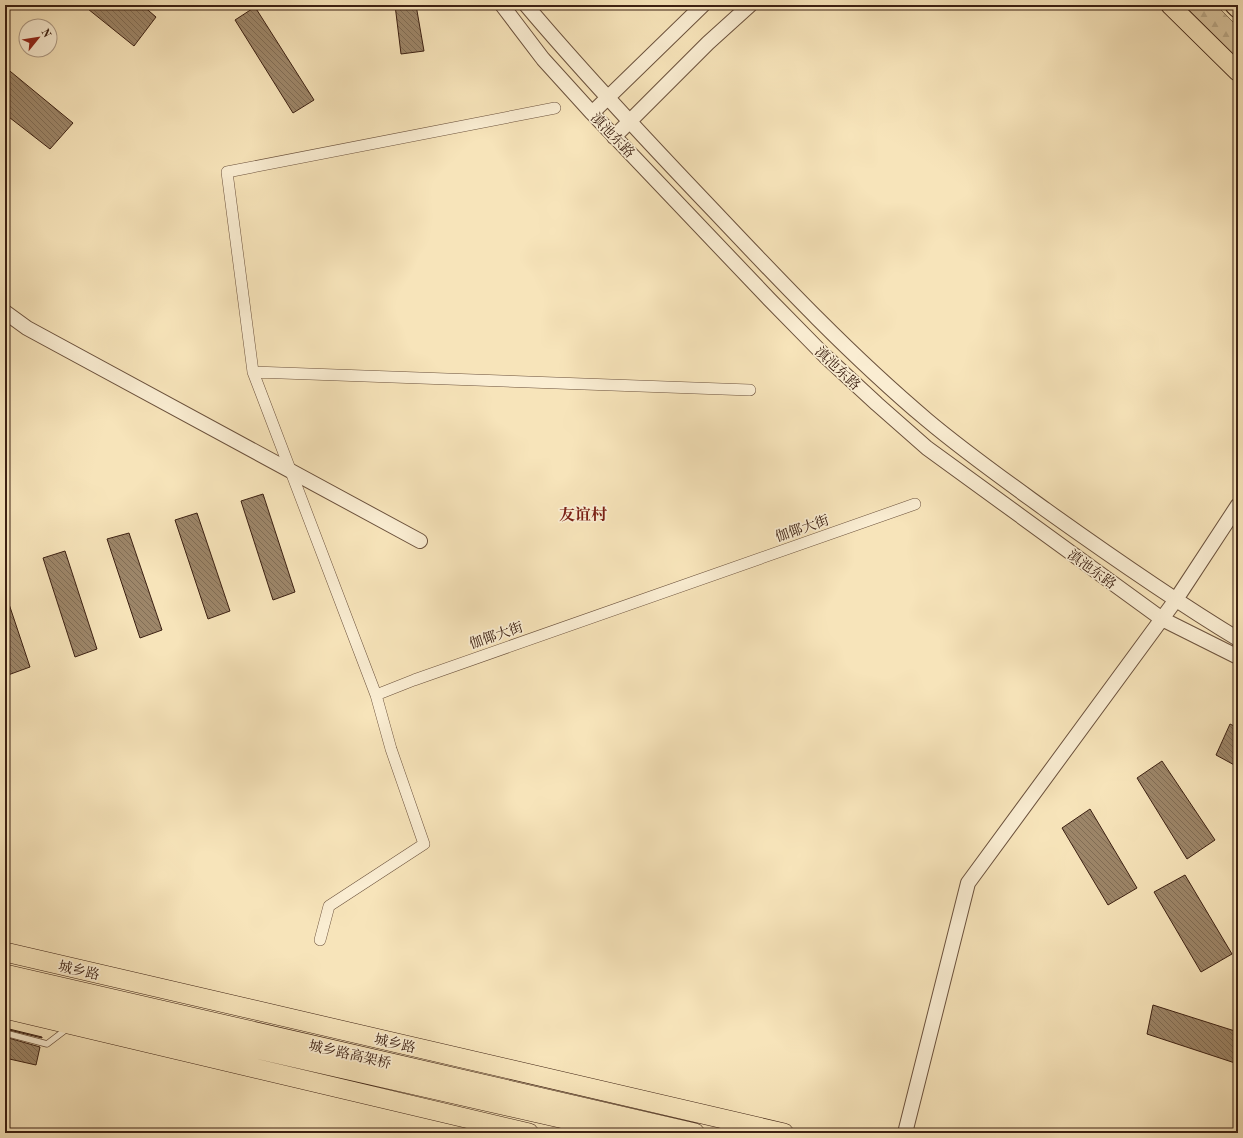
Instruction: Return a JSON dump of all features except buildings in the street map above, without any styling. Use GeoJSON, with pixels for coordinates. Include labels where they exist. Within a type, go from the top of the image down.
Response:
{"type":"FeatureCollection","features":[{"type":"Feature","properties":{"kind":"highway","name":"城乡路"},"geometry":{"type":"LineString","coordinates":[[5,952],[784,1133]]}},
{"type":"Feature","properties":{"kind":"highway","name":"城乡路高架桥"},"geometry":{"type":"LineString","coordinates":[[5,974],[695,1133]]}},
{"type":"Feature","properties":{"kind":"highway","name":"城乡路高架桥"},"geometry":{"type":"LineString","coordinates":[[5,992],[626,1133]]}},
{"type":"Feature","properties":{"kind":"highway"},"geometry":{"type":"LineString","coordinates":[[5,1009],[529,1133]]}},
{"type":"Feature","properties":{"kind":"main road"},"geometry":{"type":"LineString","coordinates":[[1170,5],[1238,72]]}},
{"type":"Feature","properties":{"kind":"main road"},"geometry":{"type":"LineString","coordinates":[[1234,5],[1238,9]]}},
{"type":"Feature","properties":{"kind":"street","name":"滇池东路"},"geometry":{"type":"LineString","coordinates":[[502,5],[543,58],[614,137],[825,356],[921,443],[981,489],[1162,619],[1238,657]]}},
{"type":"Feature","properties":{"kind":"street","name":"滇池东路"},"geometry":{"type":"LineString","coordinates":[[526,5],[607,98],[817,318],[927,420],[998,475],[1175,601],[1238,639]]}},
{"type":"Feature","properties":{"kind":"street"},"geometry":{"type":"LineString","coordinates":[[592,113],[703,5]]}},
{"type":"Feature","properties":{"kind":"street"},"geometry":{"type":"LineString","coordinates":[[614,137],[708,43],[750,5]]}},
{"type":"Feature","properties":{"kind":"street"},"geometry":{"type":"LineString","coordinates":[[320,940],[329,906],[424,844],[391,749],[376,695],[253,372],[227,172],[555,108]]}},
{"type":"Feature","properties":{"kind":"street"},"geometry":{"type":"LineString","coordinates":[[5,312],[27,328],[420,541]]}},
{"type":"Feature","properties":{"kind":"street"},"geometry":{"type":"LineString","coordinates":[[253,372],[750,390]]}},
{"type":"Feature","properties":{"kind":"street","name":"伽倻大街"},"geometry":{"type":"LineString","coordinates":[[376,695],[414,680],[915,504]]}},
{"type":"Feature","properties":{"kind":"street"},"geometry":{"type":"LineString","coordinates":[[905,1133],[968,883],[1175,601],[1238,505]]}},
{"type":"Feature","properties":{"kind":"lane"},"geometry":{"type":"LineString","coordinates":[[5,1033],[47,1044],[71,1025]]}},
{"type":"Feature","properties":{"kind":"green space"},"geometry":{"type":"Polygon","coordinates":[[[1183,5],[1216,5],[1238,27],[1238,61],[1183,5]]]}},
{"type":"Feature","properties":{"kind":"district","name":"友谊村"},"geometry":{"type":"Point","coordinates":[583,514]}}]}
